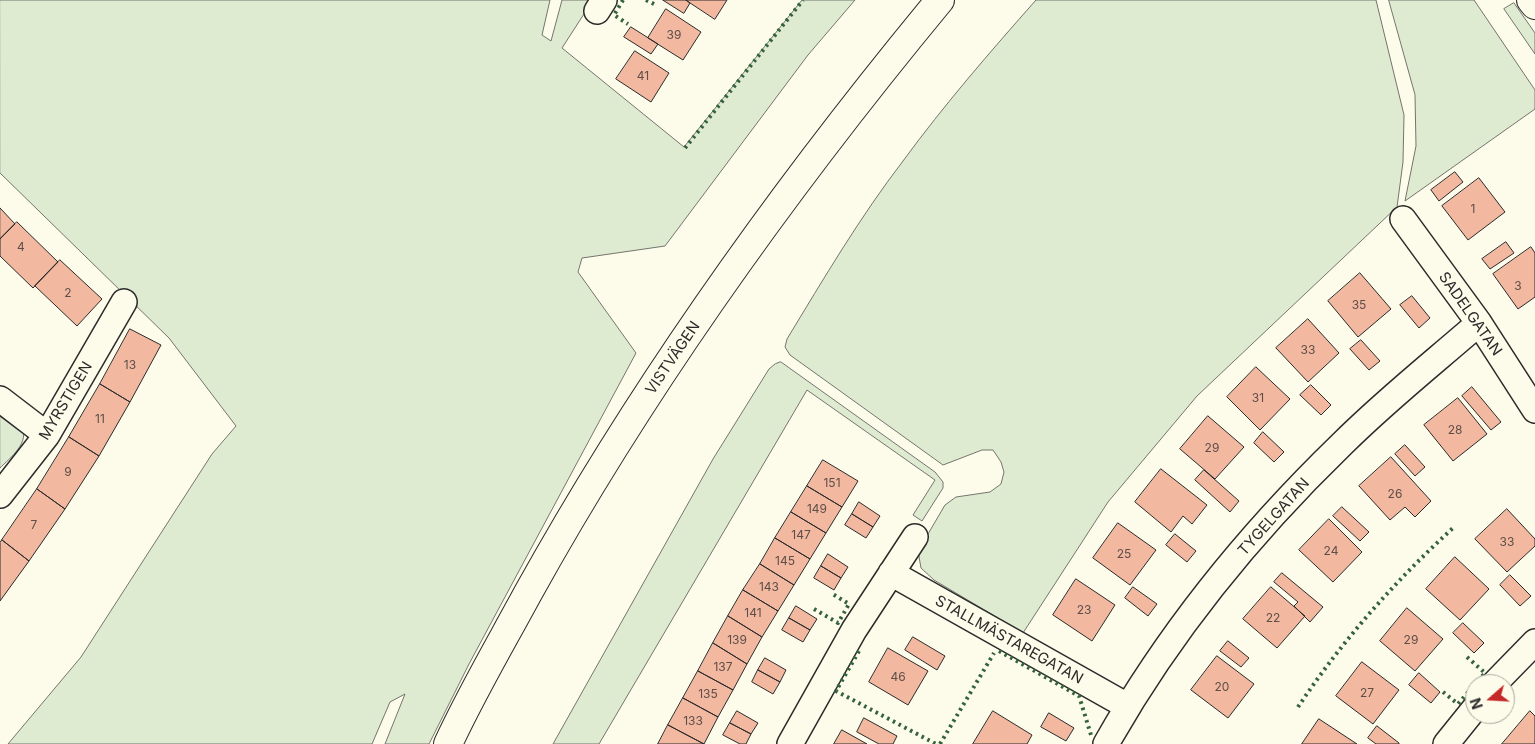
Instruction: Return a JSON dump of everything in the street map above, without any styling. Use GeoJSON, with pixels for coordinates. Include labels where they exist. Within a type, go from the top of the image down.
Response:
{"type":"FeatureCollection","features":[{"type":"Feature","properties":{"kind":"main road","name":"VISTVÄGEN"},"geometry":{"type":"LineString","coordinates":[[448,744],[466,705],[576,506],[646,396],[793,187],[870,85],[940,0]]}},
{"type":"Feature","properties":{"kind":"main road"},"geometry":{"type":"LineString","coordinates":[[1532,0],[1535,5]]}},
{"type":"Feature","properties":{"kind":"street","name":"SADELGATAN"},"geometry":{"type":"LineString","coordinates":[[1403,219],[1479,324],[1535,410]]}},
{"type":"Feature","properties":{"kind":"street","name":"MYRSTIGEN"},"geometry":{"type":"LineString","coordinates":[[0,495],[47,435],[124,302]]}},
{"type":"Feature","properties":{"kind":"street","name":"TYGELGATAN"},"geometry":{"type":"LineString","coordinates":[[1106,744],[1127,706],[1184,624],[1290,497],[1342,443],[1479,324]]}},
{"type":"Feature","properties":{"kind":"street"},"geometry":{"type":"LineString","coordinates":[[0,399],[47,435]]}},
{"type":"Feature","properties":{"kind":"street"},"geometry":{"type":"LineString","coordinates":[[790,744],[844,647],[915,537]]}},
{"type":"Feature","properties":{"kind":"street","name":"STALLMÄSTAREGATAN"},"geometry":{"type":"LineString","coordinates":[[891,573],[1127,706]]}},
{"type":"Feature","properties":{"kind":"street"},"geometry":{"type":"LineString","coordinates":[[1504,674],[1535,642]]}},
{"type":"Feature","properties":{"kind":"street"},"geometry":{"type":"LineString","coordinates":[[1446,744],[1465,720]]}},
{"type":"Feature","properties":{"kind":"green space"},"geometry":{"type":"Polygon","coordinates":[[[0,0],[550,0],[542,35],[551,41],[562,0],[593,0],[562,48],[684,147],[802,0],[855,0],[808,55],[665,246],[582,258],[578,272],[636,353],[469,664],[429,744],[385,744],[405,694],[390,702],[372,744],[8,744],[81,657],[212,454],[236,426],[169,338],[0,173],[0,0]]]}},
{"type":"Feature","properties":{"kind":"green space"},"geometry":{"type":"Polygon","coordinates":[[[1036,0],[1376,0],[1404,115],[1403,162],[1397,207],[1197,396],[1108,502],[1023,633],[934,580],[921,568],[918,551],[945,505],[956,497],[990,492],[1001,484],[1004,472],[1001,462],[993,450],[982,450],[943,465],[790,355],[785,347],[787,339],[829,271],[887,182],[951,99],[1036,0]]]}},
{"type":"Feature","properties":{"kind":"green space"},"geometry":{"type":"Polygon","coordinates":[[[1389,0],[1474,0],[1535,90],[1535,109],[1405,201],[1416,146],[1415,95],[1389,0]]]}},
{"type":"Feature","properties":{"kind":"green space"},"geometry":{"type":"Polygon","coordinates":[[[1514,3],[1535,33],[1535,54],[1504,9],[1514,3]]]}},
{"type":"Feature","properties":{"kind":"green space"},"geometry":{"type":"Polygon","coordinates":[[[781,362],[935,472],[943,482],[943,488],[922,521],[913,515],[935,480],[807,390],[599,744],[553,744],[713,459],[769,369],[781,362]]]}},
{"type":"Feature","properties":{"kind":"green space"},"geometry":{"type":"Polygon","coordinates":[[[0,408],[21,426],[23,438],[14,455],[0,468],[0,408]]]}},
{"type":"Feature","properties":{"kind":"building"},"geometry":{"type":"Polygon","coordinates":[[[663,0],[686,0],[690,3],[684,13],[663,0]]]}},
{"type":"Feature","properties":{"kind":"building"},"geometry":{"type":"Polygon","coordinates":[[[686,0],[727,0],[715,19],[686,0]]]}},
{"type":"Feature","properties":{"kind":"building"},"geometry":{"type":"Polygon","coordinates":[[[666,9],[701,32],[683,60],[648,38],[666,9]]]}},
{"type":"Feature","properties":{"kind":"building"},"geometry":{"type":"Polygon","coordinates":[[[631,27],[658,44],[651,54],[624,37],[631,27]]]}},
{"type":"Feature","properties":{"kind":"building"},"geometry":{"type":"Polygon","coordinates":[[[635,51],[669,73],[651,102],[616,79],[635,51]]]}},
{"type":"Feature","properties":{"kind":"building"},"geometry":{"type":"Polygon","coordinates":[[[1455,172],[1463,182],[1439,201],[1431,190],[1455,172]]]}},
{"type":"Feature","properties":{"kind":"building"},"geometry":{"type":"Polygon","coordinates":[[[1479,178],[1505,212],[1468,240],[1442,206],[1479,178]]]}},
{"type":"Feature","properties":{"kind":"building"},"geometry":{"type":"Polygon","coordinates":[[[0,208],[15,224],[0,239],[0,208]]]}},
{"type":"Feature","properties":{"kind":"building"},"geometry":{"type":"Polygon","coordinates":[[[17,222],[58,262],[33,288],[0,256],[0,239],[17,222]]]}},
{"type":"Feature","properties":{"kind":"building"},"geometry":{"type":"Polygon","coordinates":[[[1506,242],[1514,253],[1490,269],[1482,259],[1506,242]]]}},
{"type":"Feature","properties":{"kind":"building"},"geometry":{"type":"Polygon","coordinates":[[[1531,247],[1535,253],[1535,297],[1518,309],[1493,274],[1531,247]]]}},
{"type":"Feature","properties":{"kind":"building"},"geometry":{"type":"Polygon","coordinates":[[[60,260],[102,299],[77,326],[35,286],[60,260]]]}},
{"type":"Feature","properties":{"kind":"building"},"geometry":{"type":"Polygon","coordinates":[[[1360,273],[1391,309],[1358,337],[1328,301],[1360,273]]]}},
{"type":"Feature","properties":{"kind":"building"},"geometry":{"type":"Polygon","coordinates":[[[1412,296],[1430,318],[1419,328],[1400,305],[1412,296]]]}},
{"type":"Feature","properties":{"kind":"building"},"geometry":{"type":"Polygon","coordinates":[[[1308,319],[1339,353],[1308,382],[1276,348],[1308,319]]]}},
{"type":"Feature","properties":{"kind":"building"},"geometry":{"type":"Polygon","coordinates":[[[130,329],[161,345],[130,402],[100,384],[130,329]]]}},
{"type":"Feature","properties":{"kind":"building"},"geometry":{"type":"Polygon","coordinates":[[[1361,340],[1380,361],[1369,370],[1350,349],[1361,340]]]}},
{"type":"Feature","properties":{"kind":"building"},"geometry":{"type":"Polygon","coordinates":[[[1256,367],[1290,399],[1260,430],[1227,397],[1256,367]]]}},
{"type":"Feature","properties":{"kind":"building"},"geometry":{"type":"Polygon","coordinates":[[[100,384],[130,402],[99,456],[69,437],[100,384]]]}},
{"type":"Feature","properties":{"kind":"building"},"geometry":{"type":"Polygon","coordinates":[[[1311,385],[1331,405],[1321,415],[1300,395],[1311,385]]]}},
{"type":"Feature","properties":{"kind":"building"},"geometry":{"type":"Polygon","coordinates":[[[1472,387],[1501,422],[1491,430],[1462,396],[1472,387]]]}},
{"type":"Feature","properties":{"kind":"building"},"geometry":{"type":"Polygon","coordinates":[[[1458,398],[1487,434],[1453,461],[1424,425],[1458,398]]]}},
{"type":"Feature","properties":{"kind":"building"},"geometry":{"type":"Polygon","coordinates":[[[1208,416],[1244,447],[1215,479],[1180,449],[1208,416]]]}},
{"type":"Feature","properties":{"kind":"building"},"geometry":{"type":"Polygon","coordinates":[[[1263,432],[1284,452],[1274,462],[1254,443],[1263,432]]]}},
{"type":"Feature","properties":{"kind":"building"},"geometry":{"type":"Polygon","coordinates":[[[69,437],[99,456],[65,509],[37,489],[69,437]]]}},
{"type":"Feature","properties":{"kind":"building"},"geometry":{"type":"Polygon","coordinates":[[[1405,445],[1425,467],[1415,476],[1395,454],[1405,445]]]}},
{"type":"Feature","properties":{"kind":"building"},"geometry":{"type":"Polygon","coordinates":[[[1391,457],[1431,501],[1415,517],[1405,507],[1390,520],[1359,486],[1391,457]]]}},
{"type":"Feature","properties":{"kind":"building"},"geometry":{"type":"Polygon","coordinates":[[[823,460],[858,481],[842,507],[807,486],[823,460]]]}},
{"type":"Feature","properties":{"kind":"building"},"geometry":{"type":"Polygon","coordinates":[[[1161,469],[1207,505],[1192,524],[1183,516],[1171,532],[1135,502],[1161,469]]]}},
{"type":"Feature","properties":{"kind":"building"},"geometry":{"type":"Polygon","coordinates":[[[1204,470],[1239,501],[1230,512],[1195,480],[1204,470]]]}},
{"type":"Feature","properties":{"kind":"building"},"geometry":{"type":"Polygon","coordinates":[[[807,486],[842,507],[826,533],[791,512],[807,486]]]}},
{"type":"Feature","properties":{"kind":"building"},"geometry":{"type":"Polygon","coordinates":[[[37,489],[65,509],[29,561],[2,540],[37,489]]]}},
{"type":"Feature","properties":{"kind":"building"},"geometry":{"type":"Polygon","coordinates":[[[859,502],[880,516],[873,527],[852,514],[859,502]]]}},
{"type":"Feature","properties":{"kind":"building"},"geometry":{"type":"Polygon","coordinates":[[[1342,507],[1369,532],[1360,541],[1333,516],[1342,507]]]}},
{"type":"Feature","properties":{"kind":"building"},"geometry":{"type":"Polygon","coordinates":[[[1507,509],[1535,539],[1535,546],[1507,572],[1475,539],[1507,509]]]}},
{"type":"Feature","properties":{"kind":"building"},"geometry":{"type":"Polygon","coordinates":[[[791,512],[826,533],[810,559],[775,538],[791,512]]]}},
{"type":"Feature","properties":{"kind":"building"},"geometry":{"type":"Polygon","coordinates":[[[852,514],[873,527],[866,538],[845,525],[852,514]]]}},
{"type":"Feature","properties":{"kind":"building"},"geometry":{"type":"Polygon","coordinates":[[[1329,519],[1362,552],[1333,582],[1299,550],[1329,519]]]}},
{"type":"Feature","properties":{"kind":"building"},"geometry":{"type":"Polygon","coordinates":[[[1118,523],[1156,550],[1130,585],[1093,558],[1118,523]]]}},
{"type":"Feature","properties":{"kind":"building"},"geometry":{"type":"Polygon","coordinates":[[[1175,534],[1196,551],[1187,562],[1166,545],[1175,534]]]}},
{"type":"Feature","properties":{"kind":"building"},"geometry":{"type":"Polygon","coordinates":[[[775,538],[810,559],[794,585],[760,564],[775,538]]]}},
{"type":"Feature","properties":{"kind":"building"},"geometry":{"type":"Polygon","coordinates":[[[2,540],[29,561],[0,601],[0,543],[2,540]]]}},
{"type":"Feature","properties":{"kind":"building"},"geometry":{"type":"Polygon","coordinates":[[[828,554],[848,567],[841,578],[821,566],[828,554]]]}},
{"type":"Feature","properties":{"kind":"building"},"geometry":{"type":"Polygon","coordinates":[[[1455,557],[1489,589],[1460,620],[1426,589],[1455,557]]]}},
{"type":"Feature","properties":{"kind":"building"},"geometry":{"type":"Polygon","coordinates":[[[760,564],[794,585],[778,611],[743,590],[760,564]]]}},
{"type":"Feature","properties":{"kind":"building"},"geometry":{"type":"Polygon","coordinates":[[[821,566],[841,578],[834,590],[814,578],[821,566]]]}},
{"type":"Feature","properties":{"kind":"building"},"geometry":{"type":"Polygon","coordinates":[[[1282,573],[1323,607],[1310,622],[1294,606],[1298,602],[1274,582],[1282,573]]]}},
{"type":"Feature","properties":{"kind":"building"},"geometry":{"type":"Polygon","coordinates":[[[1510,575],[1531,596],[1520,606],[1500,585],[1510,575]]]}},
{"type":"Feature","properties":{"kind":"building"},"geometry":{"type":"Polygon","coordinates":[[[1076,579],[1115,605],[1092,641],[1053,615],[1076,579]]]}},
{"type":"Feature","properties":{"kind":"building"},"geometry":{"type":"Polygon","coordinates":[[[1133,587],[1157,604],[1148,616],[1125,598],[1133,587]]]}},
{"type":"Feature","properties":{"kind":"building"},"geometry":{"type":"Polygon","coordinates":[[[1271,587],[1305,616],[1277,648],[1243,619],[1271,587]]]}},
{"type":"Feature","properties":{"kind":"building"},"geometry":{"type":"Polygon","coordinates":[[[743,590],[778,611],[762,637],[728,616],[743,590]]]}},
{"type":"Feature","properties":{"kind":"building"},"geometry":{"type":"Polygon","coordinates":[[[796,606],[817,619],[810,630],[789,618],[796,606]]]}},
{"type":"Feature","properties":{"kind":"building"},"geometry":{"type":"Polygon","coordinates":[[[1407,608],[1443,639],[1415,671],[1380,641],[1407,608]]]}},
{"type":"Feature","properties":{"kind":"building"},"geometry":{"type":"Polygon","coordinates":[[[728,616],[762,637],[747,664],[713,643],[728,616]]]}},
{"type":"Feature","properties":{"kind":"building"},"geometry":{"type":"Polygon","coordinates":[[[789,618],[810,630],[803,642],[782,630],[789,618]]]}},
{"type":"Feature","properties":{"kind":"building"},"geometry":{"type":"Polygon","coordinates":[[[1463,623],[1484,643],[1474,653],[1453,633],[1463,623]]]}},
{"type":"Feature","properties":{"kind":"building"},"geometry":{"type":"Polygon","coordinates":[[[913,637],[945,656],[937,670],[905,650],[913,637]]]}},
{"type":"Feature","properties":{"kind":"building"},"geometry":{"type":"Polygon","coordinates":[[[1228,641],[1249,658],[1241,667],[1220,651],[1228,641]]]}},
{"type":"Feature","properties":{"kind":"building"},"geometry":{"type":"Polygon","coordinates":[[[713,643],[747,664],[733,690],[698,671],[713,643]]]}},
{"type":"Feature","properties":{"kind":"building"},"geometry":{"type":"Polygon","coordinates":[[[888,648],[928,671],[908,705],[869,682],[888,648]]]}},
{"type":"Feature","properties":{"kind":"building"},"geometry":{"type":"Polygon","coordinates":[[[1217,656],[1254,684],[1228,718],[1191,690],[1217,656]]]}},
{"type":"Feature","properties":{"kind":"building"},"geometry":{"type":"Polygon","coordinates":[[[765,658],[786,670],[780,682],[758,670],[765,658]]]}},
{"type":"Feature","properties":{"kind":"building"},"geometry":{"type":"Polygon","coordinates":[[[1362,662],[1399,690],[1373,724],[1336,696],[1362,662]]]}},
{"type":"Feature","properties":{"kind":"building"},"geometry":{"type":"Polygon","coordinates":[[[758,670],[780,682],[773,694],[752,682],[758,670]]]}},
{"type":"Feature","properties":{"kind":"building"},"geometry":{"type":"Polygon","coordinates":[[[698,671],[733,690],[718,717],[683,698],[698,671]]]}},
{"type":"Feature","properties":{"kind":"building"},"geometry":{"type":"Polygon","coordinates":[[[1419,673],[1440,692],[1431,703],[1409,685],[1419,673]]]}},
{"type":"Feature","properties":{"kind":"building"},"geometry":{"type":"Polygon","coordinates":[[[683,698],[718,717],[704,744],[668,725],[683,698]]]}},
{"type":"Feature","properties":{"kind":"building"},"geometry":{"type":"Polygon","coordinates":[[[737,711],[758,723],[751,734],[730,723],[737,711]]]}},
{"type":"Feature","properties":{"kind":"building"},"geometry":{"type":"Polygon","coordinates":[[[993,711],[1032,735],[1027,744],[973,744],[993,711]]]}},
{"type":"Feature","properties":{"kind":"building"},"geometry":{"type":"Polygon","coordinates":[[[1530,711],[1535,716],[1535,744],[1502,744],[1530,711]]]}},
{"type":"Feature","properties":{"kind":"building"},"geometry":{"type":"Polygon","coordinates":[[[1049,713],[1074,728],[1066,741],[1041,727],[1049,713]]]}},
{"type":"Feature","properties":{"kind":"building"},"geometry":{"type":"Polygon","coordinates":[[[864,718],[897,736],[893,744],[879,744],[857,732],[864,718]]]}},
{"type":"Feature","properties":{"kind":"building"},"geometry":{"type":"Polygon","coordinates":[[[1319,719],[1357,744],[1302,744],[1319,719]]]}},
{"type":"Feature","properties":{"kind":"building"},"geometry":{"type":"Polygon","coordinates":[[[730,723],[751,734],[746,744],[740,744],[723,735],[730,723]]]}},
{"type":"Feature","properties":{"kind":"building"},"geometry":{"type":"Polygon","coordinates":[[[668,725],[704,744],[658,744],[668,725]]]}},
{"type":"Feature","properties":{"kind":"building"},"geometry":{"type":"Polygon","coordinates":[[[1377,726],[1399,744],[1376,744],[1368,738],[1377,726]]]}},
{"type":"Feature","properties":{"kind":"building"},"geometry":{"type":"Polygon","coordinates":[[[842,730],[867,744],[834,744],[842,730]]]}},
{"type":"Feature","properties":{"kind":"hedge"},"geometry":{"type":"LineString","coordinates":[[623,0],[614,15],[628,24]]}},
{"type":"Feature","properties":{"kind":"hedge"},"geometry":{"type":"LineString","coordinates":[[646,0],[654,4]]}},
{"type":"Feature","properties":{"kind":"hedge"},"geometry":{"type":"LineString","coordinates":[[685,148],[803,0]]}},
{"type":"Feature","properties":{"kind":"hedge"},"geometry":{"type":"LineString","coordinates":[[1298,707],[1332,659],[1370,613],[1410,569],[1453,528]]}},
{"type":"Feature","properties":{"kind":"hedge"},"geometry":{"type":"LineString","coordinates":[[814,609],[838,623],[849,604],[831,593]]}},
{"type":"Feature","properties":{"kind":"hedge"},"geometry":{"type":"LineString","coordinates":[[859,651],[836,691],[936,744]]}},
{"type":"Feature","properties":{"kind":"hedge"},"geometry":{"type":"LineString","coordinates":[[999,651],[1079,696],[1091,735]]}},
{"type":"Feature","properties":{"kind":"hedge"},"geometry":{"type":"LineString","coordinates":[[940,744],[994,653]]}},
{"type":"Feature","properties":{"kind":"hedge"},"geometry":{"type":"LineString","coordinates":[[1467,657],[1484,674]]}},
{"type":"Feature","properties":{"kind":"hedge"},"geometry":{"type":"LineString","coordinates":[[1443,692],[1458,704],[1465,696]]}}]}
